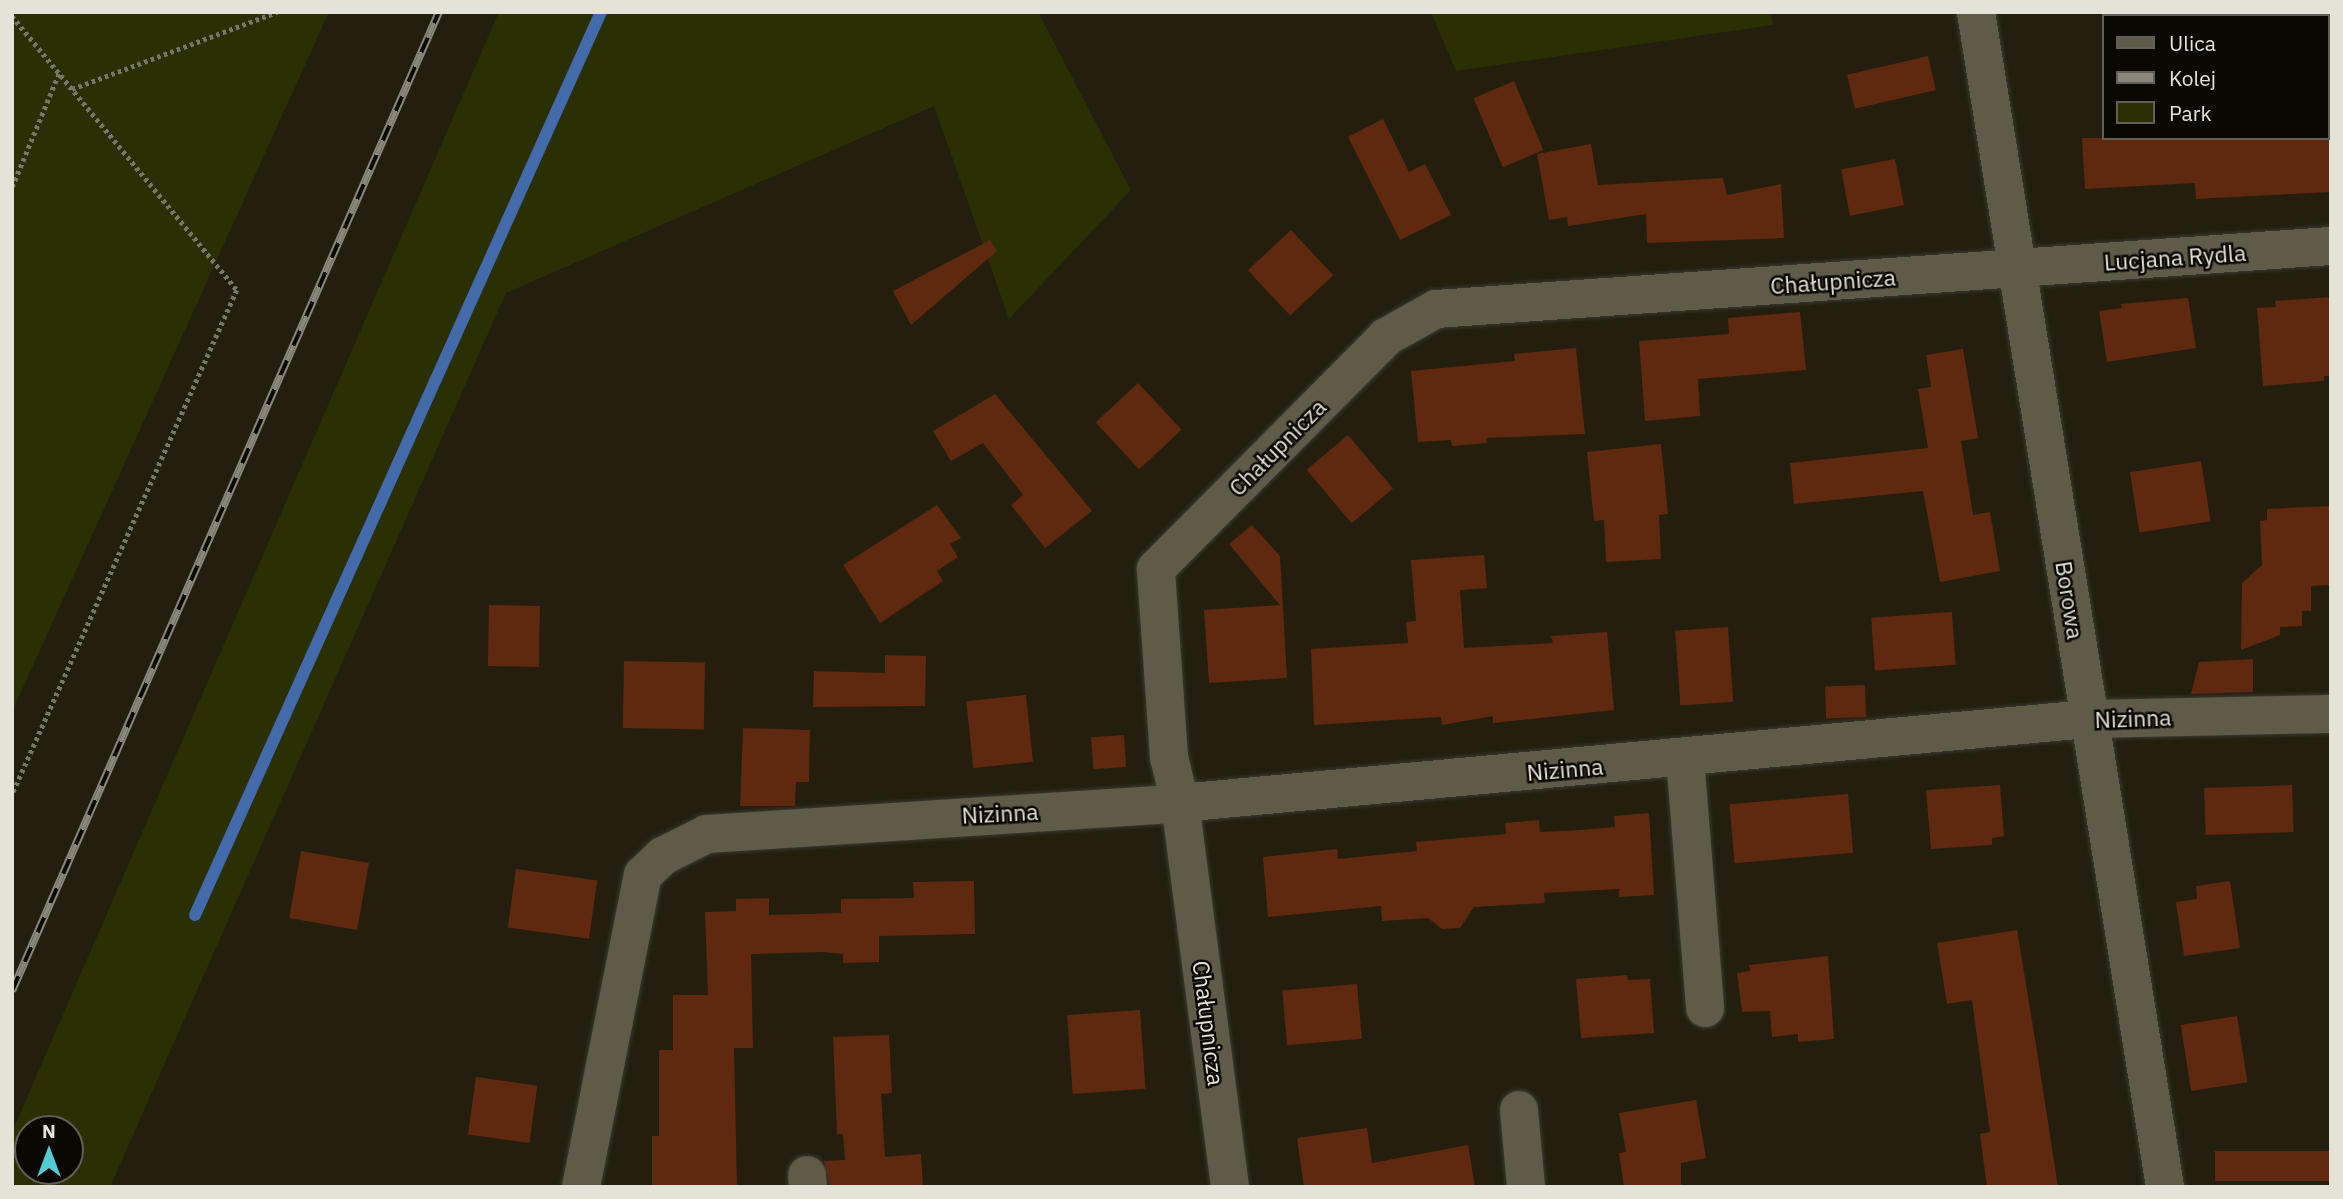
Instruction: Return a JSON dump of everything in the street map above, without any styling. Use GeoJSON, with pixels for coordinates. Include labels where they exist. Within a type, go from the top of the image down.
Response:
{"type":"FeatureCollection","features":[{"type":"Feature","properties":{"kind":"street","name":"Borowa"},"geometry":{"type":"LineString","coordinates":[[1976,12],[2165,1187]]}},
{"type":"Feature","properties":{"kind":"street","name":"Lucjana Rydla"},"geometry":{"type":"LineString","coordinates":[[2018,268],[2331,246]]}},
{"type":"Feature","properties":{"kind":"street","name":"Chałupnicza"},"geometry":{"type":"LineString","coordinates":[[1230,1187],[1180,803],[1170,757],[1156,569],[1386,337],[1436,309],[2018,268]]}},
{"type":"Feature","properties":{"kind":"street","name":"Nizinna"},"geometry":{"type":"LineString","coordinates":[[581,1187],[643,875],[663,856],[687,842],[728,829],[1180,803],[2088,719],[2331,714]]}},
{"type":"Feature","properties":{"kind":"street"},"geometry":{"type":"LineString","coordinates":[[1685,758],[1705,1008]]}},
{"type":"Feature","properties":{"kind":"street"},"geometry":{"type":"LineString","coordinates":[[1519,1110],[1526,1187]]}},
{"type":"Feature","properties":{"kind":"path"},"geometry":{"type":"LineString","coordinates":[[72,89],[277,12]]}},
{"type":"Feature","properties":{"kind":"path"},"geometry":{"type":"LineString","coordinates":[[12,16],[237,290],[12,795]]}},
{"type":"Feature","properties":{"kind":"path"},"geometry":{"type":"LineString","coordinates":[[12,187],[59,74]]}},
{"type":"Feature","properties":{"kind":"green space"},"geometry":{"type":"Polygon","coordinates":[[[12,12],[329,12],[12,712],[12,12]]]}},
{"type":"Feature","properties":{"kind":"green space"},"geometry":{"type":"Polygon","coordinates":[[[499,12],[1038,12],[1131,190],[1009,319],[934,106],[506,293],[110,1187],[12,1187],[14,1127],[14,1185],[84,1185],[84,1115],[19,1115],[499,12]]]}},
{"type":"Feature","properties":{"kind":"green space"},"geometry":{"type":"Polygon","coordinates":[[[1431,12],[1771,12],[1773,25],[1456,71],[1431,12]]]}},
{"type":"Feature","properties":{"kind":"building"},"geometry":{"type":"Polygon","coordinates":[[[1928,56],[1936,90],[1855,109],[1847,75],[1928,56]]]}},
{"type":"Feature","properties":{"kind":"building"},"geometry":{"type":"Polygon","coordinates":[[[1514,81],[1543,150],[1503,167],[1473,98],[1514,81]]]}},
{"type":"Feature","properties":{"kind":"building"},"geometry":{"type":"Polygon","coordinates":[[[1383,119],[1409,172],[1425,164],[1451,215],[1400,240],[1348,137],[1383,119]]]}},
{"type":"Feature","properties":{"kind":"building"},"geometry":{"type":"Polygon","coordinates":[[[2082,138],[2331,138],[2331,192],[2196,199],[2195,183],[2085,189],[2082,138]]]}},
{"type":"Feature","properties":{"kind":"building"},"geometry":{"type":"Polygon","coordinates":[[[1591,144],[1598,185],[1723,178],[1727,195],[1781,184],[1784,238],[1647,243],[1646,214],[1568,226],[1567,217],[1549,220],[1537,154],[1591,144]]]}},
{"type":"Feature","properties":{"kind":"building"},"geometry":{"type":"Polygon","coordinates":[[[1895,159],[1904,205],[1850,216],[1841,169],[1895,159]]]}},
{"type":"Feature","properties":{"kind":"building"},"geometry":{"type":"Polygon","coordinates":[[[1291,230],[1333,275],[1290,316],[1248,270],[1291,230]]]}},
{"type":"Feature","properties":{"kind":"building"},"geometry":{"type":"Polygon","coordinates":[[[990,240],[997,251],[911,325],[893,291],[990,240]]]}},
{"type":"Feature","properties":{"kind":"building"},"geometry":{"type":"Polygon","coordinates":[[[2331,297],[2331,376],[2324,376],[2324,381],[2263,386],[2257,308],[2276,307],[2275,301],[2331,297]]]}},
{"type":"Feature","properties":{"kind":"building"},"geometry":{"type":"Polygon","coordinates":[[[2188,298],[2196,348],[2107,362],[2099,311],[2122,308],[2121,304],[2188,298]]]}},
{"type":"Feature","properties":{"kind":"building"},"geometry":{"type":"Polygon","coordinates":[[[1800,312],[1806,370],[1698,379],[1700,416],[1645,421],[1639,341],[1729,334],[1728,318],[1800,312]]]}},
{"type":"Feature","properties":{"kind":"building"},"geometry":{"type":"Polygon","coordinates":[[[1576,348],[1585,434],[1486,438],[1487,443],[1452,446],[1451,440],[1418,442],[1411,371],[1515,361],[1514,354],[1576,348]]]}},
{"type":"Feature","properties":{"kind":"building"},"geometry":{"type":"Polygon","coordinates":[[[1963,349],[1978,438],[1961,441],[1973,515],[1990,512],[2000,571],[1940,582],[1923,491],[1794,504],[1790,463],[1928,448],[1918,389],[1931,387],[1926,355],[1963,349]]]}},
{"type":"Feature","properties":{"kind":"building"},"geometry":{"type":"Polygon","coordinates":[[[1138,383],[1182,430],[1139,469],[1096,423],[1138,383]]]}},
{"type":"Feature","properties":{"kind":"building"},"geometry":{"type":"Polygon","coordinates":[[[995,394],[1092,511],[1045,548],[1011,505],[1023,495],[983,443],[951,461],[933,431],[995,394]]]}},
{"type":"Feature","properties":{"kind":"building"},"geometry":{"type":"Polygon","coordinates":[[[1348,435],[1393,489],[1352,523],[1307,470],[1348,435]]]}},
{"type":"Feature","properties":{"kind":"building"},"geometry":{"type":"Polygon","coordinates":[[[1661,444],[1668,514],[1659,515],[1661,559],[1606,562],[1604,520],[1594,521],[1587,452],[1661,444]]]}},
{"type":"Feature","properties":{"kind":"building"},"geometry":{"type":"Polygon","coordinates":[[[2201,461],[2211,521],[2139,533],[2130,472],[2201,461]]]}},
{"type":"Feature","properties":{"kind":"building"},"geometry":{"type":"Polygon","coordinates":[[[937,505],[961,538],[950,544],[958,557],[937,571],[943,581],[880,623],[843,565],[937,505]]]}},
{"type":"Feature","properties":{"kind":"building"},"geometry":{"type":"Polygon","coordinates":[[[2331,506],[2331,585],[2311,586],[2311,611],[2302,611],[2302,626],[2280,627],[2280,635],[2241,650],[2242,583],[2262,565],[2260,521],[2267,520],[2267,509],[2331,506]]]}},
{"type":"Feature","properties":{"kind":"building"},"geometry":{"type":"Polygon","coordinates":[[[1252,525],[1280,556],[1287,678],[1209,683],[1204,610],[1280,605],[1229,544],[1252,525]]]}},
{"type":"Feature","properties":{"kind":"building"},"geometry":{"type":"Polygon","coordinates":[[[1484,555],[1487,588],[1460,590],[1464,648],[1553,643],[1551,636],[1607,632],[1614,710],[1493,723],[1493,716],[1442,725],[1441,717],[1314,725],[1311,649],[1408,643],[1406,622],[1416,621],[1411,560],[1484,555]]]}},
{"type":"Feature","properties":{"kind":"building"},"geometry":{"type":"Polygon","coordinates":[[[489,605],[540,606],[539,667],[488,666],[489,605]]]}},
{"type":"Feature","properties":{"kind":"building"},"geometry":{"type":"Polygon","coordinates":[[[1952,612],[1956,665],[1875,671],[1871,618],[1952,612]]]}},
{"type":"Feature","properties":{"kind":"building"},"geometry":{"type":"Polygon","coordinates":[[[1728,627],[1733,702],[1680,706],[1675,631],[1728,627]]]}},
{"type":"Feature","properties":{"kind":"building"},"geometry":{"type":"Polygon","coordinates":[[[885,655],[926,656],[925,706],[813,707],[814,671],[885,673],[885,655]]]}},
{"type":"Feature","properties":{"kind":"building"},"geometry":{"type":"Polygon","coordinates":[[[2253,659],[2253,692],[2191,694],[2199,662],[2253,659]]]}},
{"type":"Feature","properties":{"kind":"building"},"geometry":{"type":"Polygon","coordinates":[[[624,661],[705,662],[704,729],[623,728],[624,661]]]}},
{"type":"Feature","properties":{"kind":"building"},"geometry":{"type":"Polygon","coordinates":[[[1865,685],[1866,717],[1826,718],[1825,686],[1865,685]]]}},
{"type":"Feature","properties":{"kind":"building"},"geometry":{"type":"Polygon","coordinates":[[[1026,695],[1033,762],[973,768],[966,701],[1026,695]]]}},
{"type":"Feature","properties":{"kind":"building"},"geometry":{"type":"Polygon","coordinates":[[[743,728],[810,730],[809,782],[796,782],[795,806],[740,806],[743,728]]]}},
{"type":"Feature","properties":{"kind":"building"},"geometry":{"type":"Polygon","coordinates":[[[1124,735],[1126,767],[1093,769],[1091,737],[1124,735]]]}},
{"type":"Feature","properties":{"kind":"building"},"geometry":{"type":"Polygon","coordinates":[[[2000,785],[2004,836],[1992,838],[1992,845],[1931,849],[1926,790],[2000,785]]]}},
{"type":"Feature","properties":{"kind":"building"},"geometry":{"type":"Polygon","coordinates":[[[2292,785],[2294,832],[2206,835],[2204,788],[2292,785]]]}},
{"type":"Feature","properties":{"kind":"building"},"geometry":{"type":"Polygon","coordinates":[[[1848,794],[1853,853],[1735,863],[1729,804],[1848,794]]]}},
{"type":"Feature","properties":{"kind":"building"},"geometry":{"type":"Polygon","coordinates":[[[1649,813],[1654,895],[1619,897],[1619,889],[1544,893],[1545,903],[1474,907],[1460,928],[1442,929],[1428,918],[1382,921],[1381,906],[1268,917],[1263,857],[1337,849],[1338,859],[1417,851],[1416,842],[1506,834],[1505,823],[1539,820],[1540,832],[1581,830],[1615,827],[1614,816],[1649,813]]]}},
{"type":"Feature","properties":{"kind":"building"},"geometry":{"type":"Polygon","coordinates":[[[301,851],[369,863],[357,930],[289,918],[301,851]]]}},
{"type":"Feature","properties":{"kind":"building"},"geometry":{"type":"Polygon","coordinates":[[[516,869],[597,880],[589,939],[508,927],[516,869]]]}},
{"type":"Feature","properties":{"kind":"building"},"geometry":{"type":"Polygon","coordinates":[[[974,881],[975,934],[879,936],[879,962],[843,963],[843,954],[823,952],[751,954],[753,1048],[734,1048],[737,1187],[652,1187],[652,1136],[659,1136],[659,1050],[673,1050],[673,995],[708,995],[705,912],[736,911],[736,899],[769,898],[769,915],[841,913],[841,899],[914,898],[913,882],[974,881]]]}},
{"type":"Feature","properties":{"kind":"building"},"geometry":{"type":"Polygon","coordinates":[[[2230,881],[2240,948],[2184,956],[2176,902],[2197,899],[2196,886],[2230,881]]]}},
{"type":"Feature","properties":{"kind":"building"},"geometry":{"type":"Polygon","coordinates":[[[2017,930],[2058,1187],[1987,1187],[1980,1134],[1990,1132],[1972,1000],[1947,1004],[1937,943],[2017,930]]]}},
{"type":"Feature","properties":{"kind":"building"},"geometry":{"type":"Polygon","coordinates":[[[1828,956],[1834,1039],[1798,1042],[1798,1034],[1772,1037],[1770,1011],[1742,1012],[1737,973],[1750,971],[1749,965],[1828,956]]]}},
{"type":"Feature","properties":{"kind":"building"},"geometry":{"type":"Polygon","coordinates":[[[1627,975],[1628,980],[1650,979],[1654,1033],[1581,1038],[1576,979],[1627,975]]]}},
{"type":"Feature","properties":{"kind":"building"},"geometry":{"type":"Polygon","coordinates":[[[1357,984],[1362,1039],[1287,1045],[1282,991],[1357,984]]]}},
{"type":"Feature","properties":{"kind":"building"},"geometry":{"type":"Polygon","coordinates":[[[1140,1010],[1146,1089],[1073,1094],[1067,1015],[1140,1010]]]}},
{"type":"Feature","properties":{"kind":"building"},"geometry":{"type":"Polygon","coordinates":[[[2237,1016],[2247,1082],[2191,1091],[2181,1025],[2237,1016]]]}},
{"type":"Feature","properties":{"kind":"building"},"geometry":{"type":"Polygon","coordinates":[[[889,1035],[892,1093],[881,1094],[885,1157],[921,1154],[923,1187],[830,1187],[824,1161],[845,1160],[843,1134],[837,1134],[833,1037],[889,1035]]]}},
{"type":"Feature","properties":{"kind":"building"},"geometry":{"type":"Polygon","coordinates":[[[476,1077],[537,1086],[529,1143],[468,1134],[476,1077]]]}},
{"type":"Feature","properties":{"kind":"building"},"geometry":{"type":"Polygon","coordinates":[[[1696,1100],[1706,1158],[1681,1163],[1681,1187],[1624,1187],[1619,1153],[1626,1152],[1619,1113],[1696,1100]]]}},
{"type":"Feature","properties":{"kind":"building"},"geometry":{"type":"Polygon","coordinates":[[[1367,1128],[1372,1163],[1468,1145],[1475,1187],[1304,1187],[1297,1138],[1367,1128]]]}},
{"type":"Feature","properties":{"kind":"building"},"geometry":{"type":"Polygon","coordinates":[[[2215,1151],[2331,1151],[2331,1181],[2215,1181],[2215,1151]]]}},
{"type":"Feature","properties":{"kind":"waterway"},"geometry":{"type":"LineString","coordinates":[[195,915],[601,12]]}},
{"type":"Feature","properties":{"kind":"railway"},"geometry":{"type":"LineString","coordinates":[[12,991],[439,12]]}}]}
